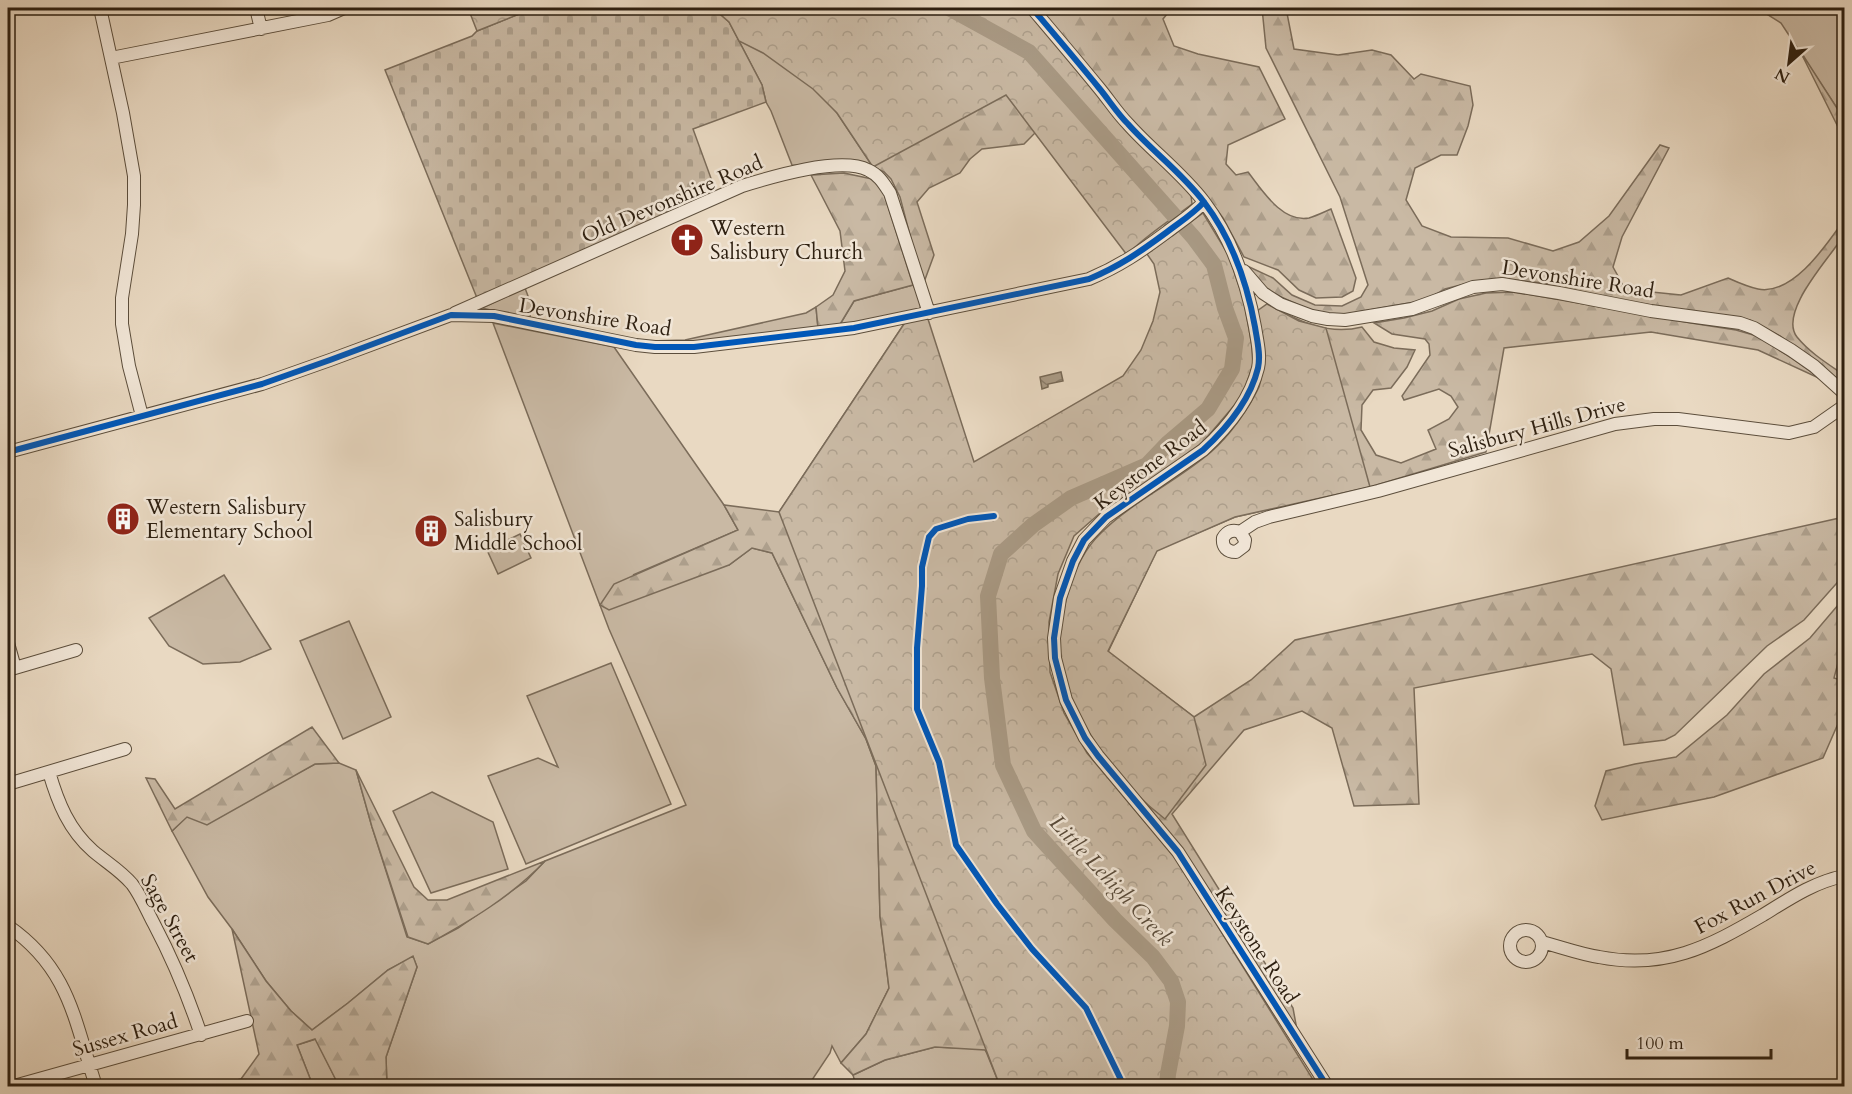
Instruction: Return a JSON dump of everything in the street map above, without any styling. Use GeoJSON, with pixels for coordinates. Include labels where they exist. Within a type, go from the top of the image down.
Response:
{"type":"FeatureCollection","features":[{"type":"Feature","properties":{"kind":"street"},"geometry":{"type":"LineString","coordinates":[[100,8],[134,176],[132,234],[123,291],[123,324],[129,366],[142,416]]}},
{"type":"Feature","properties":{"kind":"street"},"geometry":{"type":"LineString","coordinates":[[256,8],[261,29]]}},
{"type":"Feature","properties":{"kind":"street"},"geometry":{"type":"LineString","coordinates":[[111,58],[328,15],[344,8]]}},
{"type":"Feature","properties":{"kind":"street","name":"Keystone Road"},"geometry":{"type":"LineString","coordinates":[[1032,8],[1126,123],[1200,206],[1231,246],[1249,295],[1258,346],[1258,366],[1252,384],[1235,415],[1213,440],[1203,450],[1106,517],[1084,540],[1073,561],[1060,598],[1054,638],[1054,658],[1066,700],[1085,738],[1178,852],[1327,1086]]}},
{"type":"Feature","properties":{"kind":"street","name":"Old Devonshire Road"},"geometry":{"type":"LineString","coordinates":[[451,315],[742,186],[791,172],[852,166],[868,170],[877,176],[890,193],[929,313]]}},
{"type":"Feature","properties":{"kind":"street","name":"Devonshire Road"},"geometry":{"type":"LineString","coordinates":[[8,452],[296,373],[451,315],[494,316],[636,345],[674,348],[854,328],[929,313],[1089,279],[1119,266],[1200,206]]}},
{"type":"Feature","properties":{"kind":"street","name":"Devonshire Road"},"geometry":{"type":"LineString","coordinates":[[1237,259],[1263,293],[1280,304],[1312,316],[1328,319],[1345,320],[1412,309],[1473,287],[1502,284],[1651,311],[1740,323],[1761,331],[1791,350],[1845,393]]}},
{"type":"Feature","properties":{"kind":"street","name":"Salisbury Hills Drive"},"geometry":{"type":"LineString","coordinates":[[1240,532],[1269,517],[1378,491],[1615,424],[1654,419],[1678,419],[1789,433],[1814,427],[1845,406]]}},
{"type":"Feature","properties":{"kind":"street"},"geometry":{"type":"LineString","coordinates":[[8,643],[11,669],[76,650]]}},
{"type":"Feature","properties":{"kind":"street"},"geometry":{"type":"LineString","coordinates":[[8,784],[125,749]]}},
{"type":"Feature","properties":{"kind":"street","name":"Sage Street"},"geometry":{"type":"LineString","coordinates":[[49,772],[58,802],[70,826],[94,852],[122,873],[139,894],[185,988],[201,1035]]}},
{"type":"Feature","properties":{"kind":"street","name":"Fox Run Drive"},"geometry":{"type":"LineString","coordinates":[[1542,942],[1616,960],[1636,961],[1690,953],[1724,938],[1815,885],[1845,876]]}},
{"type":"Feature","properties":{"kind":"street"},"geometry":{"type":"LineString","coordinates":[[8,926],[39,952],[62,986],[79,1025],[96,1086]]}},
{"type":"Feature","properties":{"kind":"street","name":"Sussex Road"},"geometry":{"type":"LineString","coordinates":[[14,1086],[247,1021]]}},
{"type":"Feature","properties":{"kind":"green space"},"geometry":{"type":"Polygon","coordinates":[[[468,8],[534,8],[477,31],[468,8]]]}},
{"type":"Feature","properties":{"kind":"green space"},"geometry":{"type":"Polygon","coordinates":[[[534,8],[713,8],[729,22],[762,85],[766,102],[693,129],[716,192],[477,298],[385,70],[472,36],[477,31],[534,8]]]}},
{"type":"Feature","properties":{"kind":"green space"},"geometry":{"type":"Polygon","coordinates":[[[713,8],[1043,92],[1035,133],[1024,144],[982,149],[970,159],[960,173],[929,188],[917,202],[934,255],[923,285],[900,197],[891,179],[884,172],[873,167],[837,76],[754,39],[739,41],[729,22],[713,8]]]}},
{"type":"Feature","properties":{"kind":"green space"},"geometry":{"type":"Polygon","coordinates":[[[713,8],[1024,8],[1191,195],[1192,204],[1150,234],[1127,255],[1006,95],[873,167],[837,113],[813,89],[763,53],[739,41],[729,22],[713,8]]]}},
{"type":"Feature","properties":{"kind":"green space"},"geometry":{"type":"Polygon","coordinates":[[[1037,8],[1172,8],[1163,19],[1174,46],[1198,54],[1259,67],[1285,119],[1228,145],[1226,164],[1236,175],[1248,172],[1266,196],[1290,215],[1309,218],[1331,209],[1356,278],[1353,291],[1342,297],[1316,298],[1299,290],[1278,270],[1244,257],[1223,218],[1206,195],[1130,120],[1037,8]]]}},
{"type":"Feature","properties":{"kind":"green space"},"geometry":{"type":"Polygon","coordinates":[[[1262,8],[1286,8],[1294,49],[1338,55],[1372,50],[1391,55],[1414,79],[1421,74],[1470,86],[1473,105],[1457,155],[1441,155],[1415,168],[1406,200],[1422,226],[1451,237],[1508,238],[1553,251],[1579,242],[1609,216],[1660,145],[1669,148],[1622,237],[1613,267],[1623,285],[1642,291],[1681,295],[1728,278],[1754,288],[1771,289],[1784,285],[1808,266],[1844,220],[1844,238],[1805,290],[1798,303],[1793,327],[1797,337],[1808,348],[1844,375],[1844,389],[1817,364],[1780,336],[1750,320],[1618,300],[1544,283],[1505,279],[1476,281],[1445,289],[1426,300],[1341,315],[1314,312],[1268,291],[1245,265],[1273,278],[1292,295],[1315,305],[1342,306],[1361,297],[1368,285],[1340,197],[1266,48],[1262,8]]]}},
{"type":"Feature","properties":{"kind":"green space"},"geometry":{"type":"Polygon","coordinates":[[[1757,8],[1844,8],[1844,119],[1781,23],[1757,8]]]}},
{"type":"Feature","properties":{"kind":"green space"},"geometry":{"type":"Polygon","coordinates":[[[754,39],[794,61],[837,113],[873,167],[792,165],[766,102],[762,85],[739,41],[754,39]]]}},
{"type":"Feature","properties":{"kind":"green space"},"geometry":{"type":"Polygon","coordinates":[[[1799,49],[1844,119],[1844,139],[1799,49]]]}},
{"type":"Feature","properties":{"kind":"green space"},"geometry":{"type":"Polygon","coordinates":[[[844,173],[872,179],[882,187],[913,285],[854,301],[839,326],[818,328],[816,307],[833,295],[845,271],[840,231],[811,175],[844,173]]]}},
{"type":"Feature","properties":{"kind":"green space"},"geometry":{"type":"Polygon","coordinates":[[[1203,213],[1229,256],[1244,301],[1253,365],[1238,401],[1203,442],[1099,514],[1074,536],[1058,574],[1049,622],[1050,672],[1064,713],[1087,753],[1176,859],[1317,1086],[1000,1086],[779,512],[906,321],[927,316],[974,462],[1123,376],[1141,350],[1153,321],[1160,292],[1154,264],[1147,254],[1203,213]]]}},
{"type":"Feature","properties":{"kind":"green space"},"geometry":{"type":"Polygon","coordinates":[[[913,285],[922,300],[922,305],[917,311],[839,326],[854,301],[913,285]]]}},
{"type":"Feature","properties":{"kind":"green space"},"geometry":{"type":"Polygon","coordinates":[[[525,288],[531,304],[530,319],[482,308],[525,288]]]}},
{"type":"Feature","properties":{"kind":"green space"},"geometry":{"type":"Polygon","coordinates":[[[1515,292],[1736,330],[1757,336],[1821,379],[1758,350],[1651,332],[1504,348],[1486,452],[1370,487],[1235,517],[1157,550],[1108,652],[1194,717],[1251,680],[1295,640],[1844,517],[1844,575],[1804,620],[1767,646],[1675,735],[1665,740],[1624,745],[1611,669],[1592,654],[1414,688],[1419,804],[1354,806],[1332,728],[1302,711],[1244,730],[1172,814],[1293,1008],[1297,1030],[1181,849],[1109,761],[1087,550],[1100,534],[1119,517],[1211,452],[1238,421],[1260,385],[1267,304],[1312,325],[1336,329],[1362,327],[1374,342],[1394,348],[1415,350],[1407,367],[1391,388],[1373,390],[1362,405],[1361,430],[1376,455],[1401,463],[1436,449],[1428,430],[1449,419],[1458,407],[1451,396],[1439,389],[1404,400],[1402,396],[1430,355],[1429,344],[1425,339],[1392,334],[1374,323],[1432,311],[1459,299],[1486,293],[1515,292]]]}},
{"type":"Feature","properties":{"kind":"green space"},"geometry":{"type":"Polygon","coordinates":[[[1267,304],[1299,321],[1326,328],[1370,487],[1235,517],[1157,551],[1108,651],[1194,717],[1206,765],[1165,819],[1129,786],[1112,766],[1083,721],[1064,674],[1059,650],[1062,616],[1076,571],[1084,554],[1095,539],[1127,511],[1198,463],[1225,438],[1244,413],[1255,396],[1261,380],[1264,350],[1257,311],[1267,304]]]}},
{"type":"Feature","properties":{"kind":"green space"},"geometry":{"type":"Polygon","coordinates":[[[816,307],[818,328],[688,343],[649,341],[685,340],[806,313],[816,307]]]}},
{"type":"Feature","properties":{"kind":"green space"},"geometry":{"type":"Polygon","coordinates":[[[906,321],[1012,1086],[985,1050],[935,1047],[885,1060],[853,1075],[841,1063],[866,1034],[889,988],[880,916],[876,766],[866,739],[837,688],[772,553],[752,548],[729,565],[609,610],[600,605],[614,584],[738,530],[724,505],[779,512],[906,321]]]}},
{"type":"Feature","properties":{"kind":"green space"},"geometry":{"type":"Polygon","coordinates":[[[493,323],[614,347],[724,505],[738,530],[633,575],[729,565],[752,548],[772,553],[837,688],[866,739],[876,766],[880,916],[889,988],[866,1034],[841,1063],[832,1046],[830,1053],[808,1086],[387,1086],[386,1057],[417,967],[413,957],[388,970],[312,1030],[291,1011],[266,981],[208,897],[172,831],[186,817],[283,781],[315,764],[339,763],[356,770],[407,937],[428,944],[458,928],[526,881],[545,861],[686,805],[609,629],[493,323]]]}},
{"type":"Feature","properties":{"kind":"green space"},"geometry":{"type":"Polygon","coordinates":[[[520,534],[531,558],[498,574],[487,550],[520,534]]]}},
{"type":"Feature","properties":{"kind":"green space"},"geometry":{"type":"Polygon","coordinates":[[[224,575],[271,649],[240,662],[203,664],[169,646],[149,618],[224,575]]]}},
{"type":"Feature","properties":{"kind":"green space"},"geometry":{"type":"Polygon","coordinates":[[[1844,598],[1844,651],[1841,651],[1834,678],[1844,681],[1844,731],[1837,726],[1823,758],[1714,797],[1602,820],[1595,806],[1606,771],[1676,757],[1727,715],[1764,674],[1810,638],[1844,598]]]}},
{"type":"Feature","properties":{"kind":"green space"},"geometry":{"type":"Polygon","coordinates":[[[349,621],[391,717],[343,739],[300,641],[349,621]]]}},
{"type":"Feature","properties":{"kind":"green space"},"geometry":{"type":"Polygon","coordinates":[[[611,663],[671,804],[526,864],[488,776],[538,758],[558,767],[527,696],[611,663]]]}},
{"type":"Feature","properties":{"kind":"green space"},"geometry":{"type":"Polygon","coordinates":[[[312,727],[339,763],[315,764],[207,825],[187,817],[172,831],[146,778],[155,779],[175,809],[312,727]]]}},
{"type":"Feature","properties":{"kind":"green space"},"geometry":{"type":"Polygon","coordinates":[[[356,770],[414,887],[428,900],[447,900],[545,861],[519,886],[490,907],[428,944],[408,937],[356,770]]]}},
{"type":"Feature","properties":{"kind":"green space"},"geometry":{"type":"Polygon","coordinates":[[[432,792],[493,822],[508,869],[431,893],[393,811],[432,792]]]}},
{"type":"Feature","properties":{"kind":"green space"},"geometry":{"type":"Polygon","coordinates":[[[232,929],[266,981],[291,1011],[312,1030],[388,970],[413,956],[417,967],[386,1057],[387,1086],[339,1086],[315,1039],[297,1045],[313,1086],[214,1086],[241,1079],[259,1054],[232,929]]]}},
{"type":"Feature","properties":{"kind":"green space"},"geometry":{"type":"Polygon","coordinates":[[[316,1039],[339,1086],[313,1086],[297,1045],[316,1039]]]}},
{"type":"Feature","properties":{"kind":"green space"},"geometry":{"type":"Polygon","coordinates":[[[935,1047],[985,1049],[1000,1086],[856,1086],[853,1075],[885,1060],[935,1047]]]}},
{"type":"Feature","properties":{"kind":"water"},"geometry":{"type":"Polygon","coordinates":[[[1061,372],[1063,381],[1048,384],[1048,387],[1042,389],[1040,377],[1061,372]]]}},
{"type":"Feature","properties":{"kind":"waterway","name":"Little Lehigh Creek"},"geometry":{"type":"LineString","coordinates":[[949,8],[1029,52],[1194,238],[1214,265],[1225,308],[1236,338],[1232,369],[1208,409],[1168,443],[1147,465],[1071,498],[1033,525],[1001,554],[988,596],[992,678],[1003,765],[1034,831],[1115,920],[1153,957],[1171,981],[1178,1002],[1177,1026],[1167,1086]]}},
{"type":"Feature","properties":{"kind":"cycle path"},"geometry":{"type":"LineString","coordinates":[[1032,8],[1124,120],[1186,181],[1214,216],[1243,277],[1252,310],[1259,353],[1258,368],[1249,392],[1221,433],[1203,450],[1106,517],[1084,540],[1073,561],[1060,598],[1054,638],[1055,658],[1066,700],[1085,738],[1098,756],[1178,852],[1327,1086]]}},
{"type":"Feature","properties":{"kind":"cycle path"},"geometry":{"type":"LineString","coordinates":[[8,452],[262,384],[451,315],[494,316],[636,345],[694,347],[854,328],[1089,279],[1139,252],[1204,202]]}},
{"type":"Feature","properties":{"kind":"cycle path"},"geometry":{"type":"LineString","coordinates":[[994,516],[968,519],[936,529],[929,537],[922,567],[917,648],[917,709],[939,762],[956,845],[1032,949],[1086,1008],[1124,1086]]}},
{"type":"Feature","properties":{"kind":"place","name":"Western Salisbury Church"},"geometry":{"type":"Point","coordinates":[687,240]}},
{"type":"Feature","properties":{"kind":"place","name":"Western Salisbury Elementary School"},"geometry":{"type":"Point","coordinates":[123,519]}},
{"type":"Feature","properties":{"kind":"place","name":"Salisbury Middle School"},"geometry":{"type":"Point","coordinates":[431,531]}}]}
